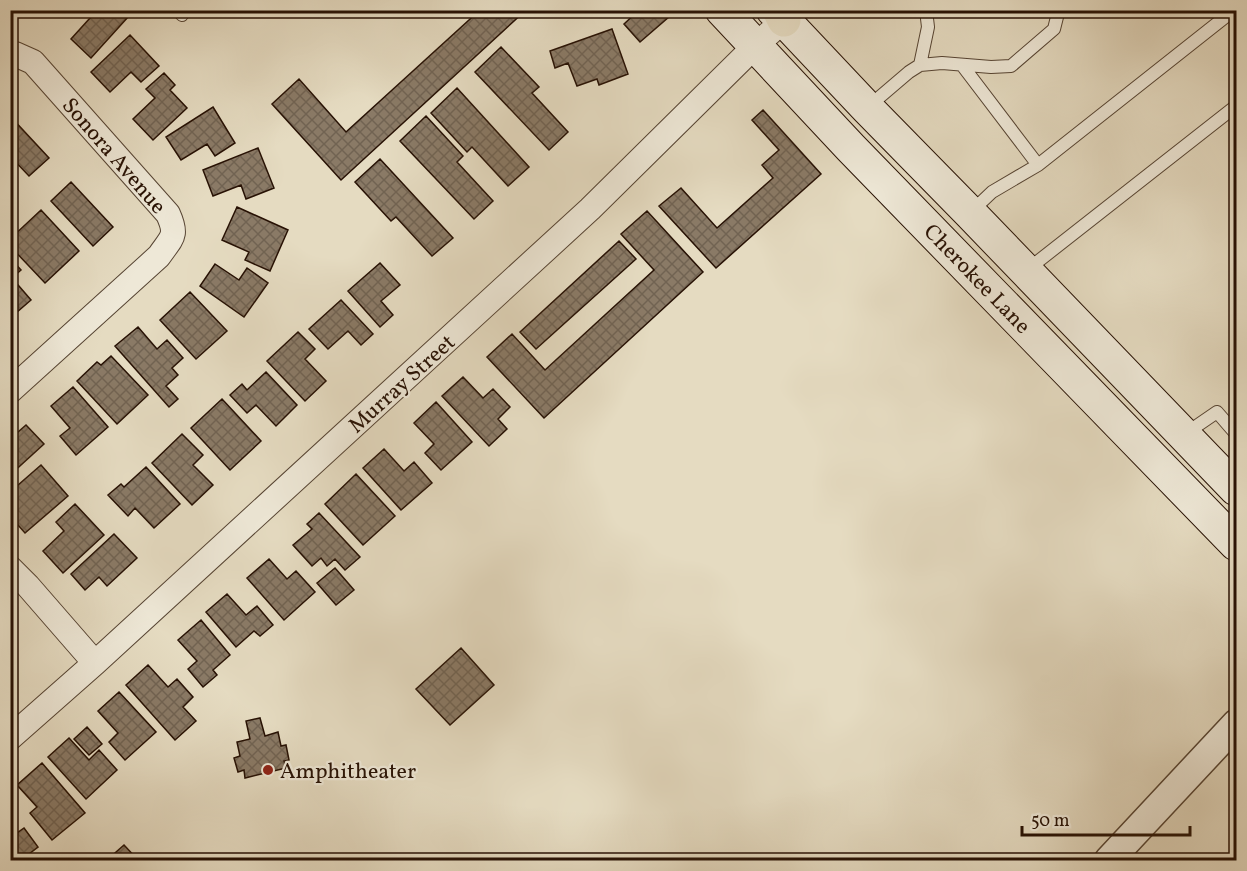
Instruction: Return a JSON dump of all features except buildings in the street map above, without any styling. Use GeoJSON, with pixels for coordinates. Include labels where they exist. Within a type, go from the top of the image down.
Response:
{"type":"FeatureCollection","features":[{"type":"Feature","properties":{"kind":"main road","name":"Cherokee Lane"},"geometry":{"type":"LineString","coordinates":[[722,10],[860,156],[1236,544]]}},
{"type":"Feature","properties":{"kind":"main road","name":"Cherokee Lane"},"geometry":{"type":"LineString","coordinates":[[781,13],[867,108],[1184,435],[1228,476]]}},
{"type":"Feature","properties":{"kind":"street","name":"Murray Street"},"geometry":{"type":"LineString","coordinates":[[10,738],[95,663],[590,209],[755,46],[781,13]]}},
{"type":"Feature","properties":{"kind":"street","name":"Sonora Avenue"},"geometry":{"type":"LineString","coordinates":[[10,54],[33,62],[168,214],[174,227],[173,235],[159,256],[10,391]]}},
{"type":"Feature","properties":{"kind":"street"},"geometry":{"type":"LineString","coordinates":[[10,568],[95,663]]}},
{"type":"Feature","properties":{"kind":"street"},"geometry":{"type":"LineString","coordinates":[[1109,861],[1236,724]]}},
{"type":"Feature","properties":{"kind":"lane"},"geometry":{"type":"LineString","coordinates":[[920,65],[928,27],[926,10]]}},
{"type":"Feature","properties":{"kind":"lane"},"geometry":{"type":"LineString","coordinates":[[867,108],[920,65],[942,63],[991,67],[1011,66],[1054,29],[1057,10]]}},
{"type":"Feature","properties":{"kind":"lane"},"geometry":{"type":"LineString","coordinates":[[970,213],[992,192],[1038,165],[1234,10]]}},
{"type":"Feature","properties":{"kind":"lane"},"geometry":{"type":"LineString","coordinates":[[962,65],[1038,165]]}},
{"type":"Feature","properties":{"kind":"lane"},"geometry":{"type":"LineString","coordinates":[[1027,271],[1236,106]]}},
{"type":"Feature","properties":{"kind":"lane"},"geometry":{"type":"LineString","coordinates":[[1184,435],[1216,412],[1236,434]]}},
{"type":"Feature","properties":{"kind":"place","name":"Amphitheater"},"geometry":{"type":"Point","coordinates":[268,770]}}]}
